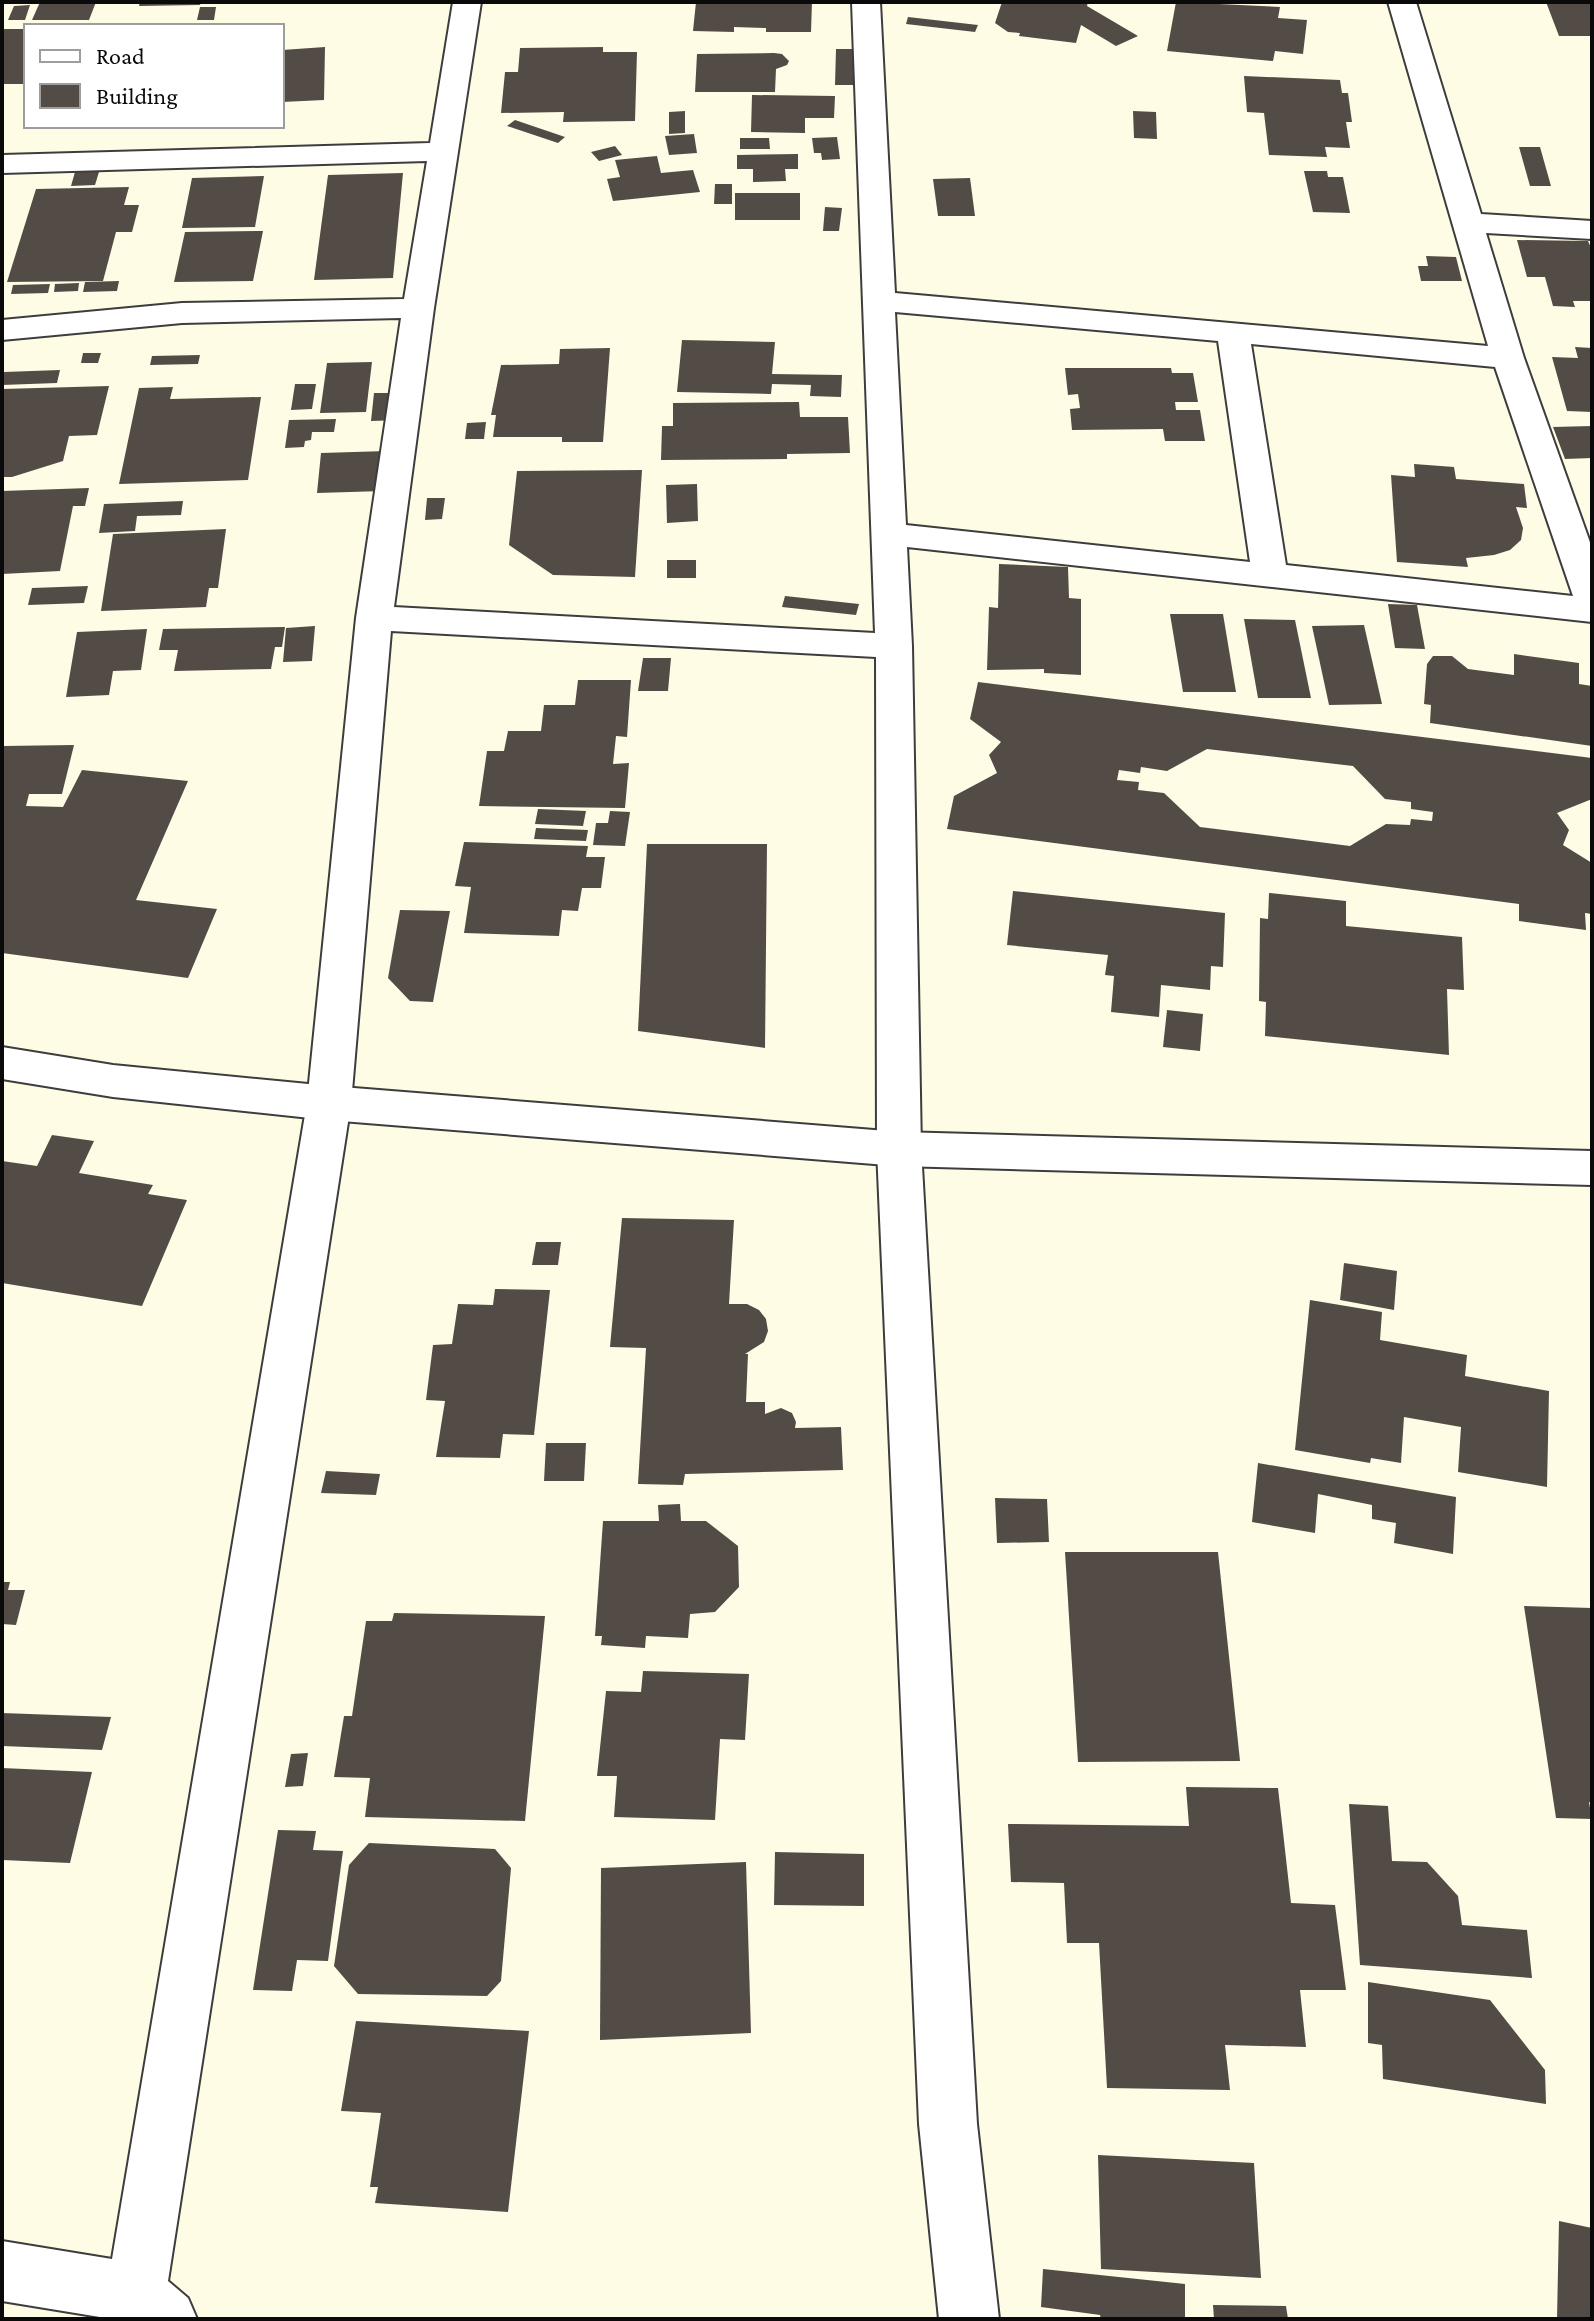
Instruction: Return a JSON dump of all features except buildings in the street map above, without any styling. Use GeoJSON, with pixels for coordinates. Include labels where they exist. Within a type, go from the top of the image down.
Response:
{"type":"FeatureCollection","features":[{"type":"Feature","properties":{"kind":"street"},"geometry":{"type":"LineString","coordinates":[[2,2271],[152,2306],[329,1103],[374,618],[418,308],[467,2]]}},
{"type":"Feature","properties":{"kind":"street"},"geometry":{"type":"LineString","coordinates":[[866,2],[894,646],[899,1149],[948,2124],[969,2319]]}},
{"type":"Feature","properties":{"kind":"street"},"geometry":{"type":"LineString","coordinates":[[1402,2],[1508,358],[1592,599]]}},
{"type":"Feature","properties":{"kind":"street"},"geometry":{"type":"LineString","coordinates":[[2,164],[444,152]]}},
{"type":"Feature","properties":{"kind":"street"},"geometry":{"type":"LineString","coordinates":[[1468,223],[1592,230]]}},
{"type":"Feature","properties":{"kind":"street"},"geometry":{"type":"LineString","coordinates":[[879,301],[1508,358]]}},
{"type":"Feature","properties":{"kind":"street"},"geometry":{"type":"LineString","coordinates":[[2,330],[182,313],[418,308]]}},
{"type":"Feature","properties":{"kind":"street"},"geometry":{"type":"LineString","coordinates":[[1233,331],[1270,575]]}},
{"type":"Feature","properties":{"kind":"street"},"geometry":{"type":"LineString","coordinates":[[889,534],[1592,610]]}},
{"type":"Feature","properties":{"kind":"street"},"geometry":{"type":"LineString","coordinates":[[374,618],[894,646]]}},
{"type":"Feature","properties":{"kind":"street"},"geometry":{"type":"LineString","coordinates":[[2,1063],[113,1081],[329,1103],[899,1149],[1592,1168]]}}]}
